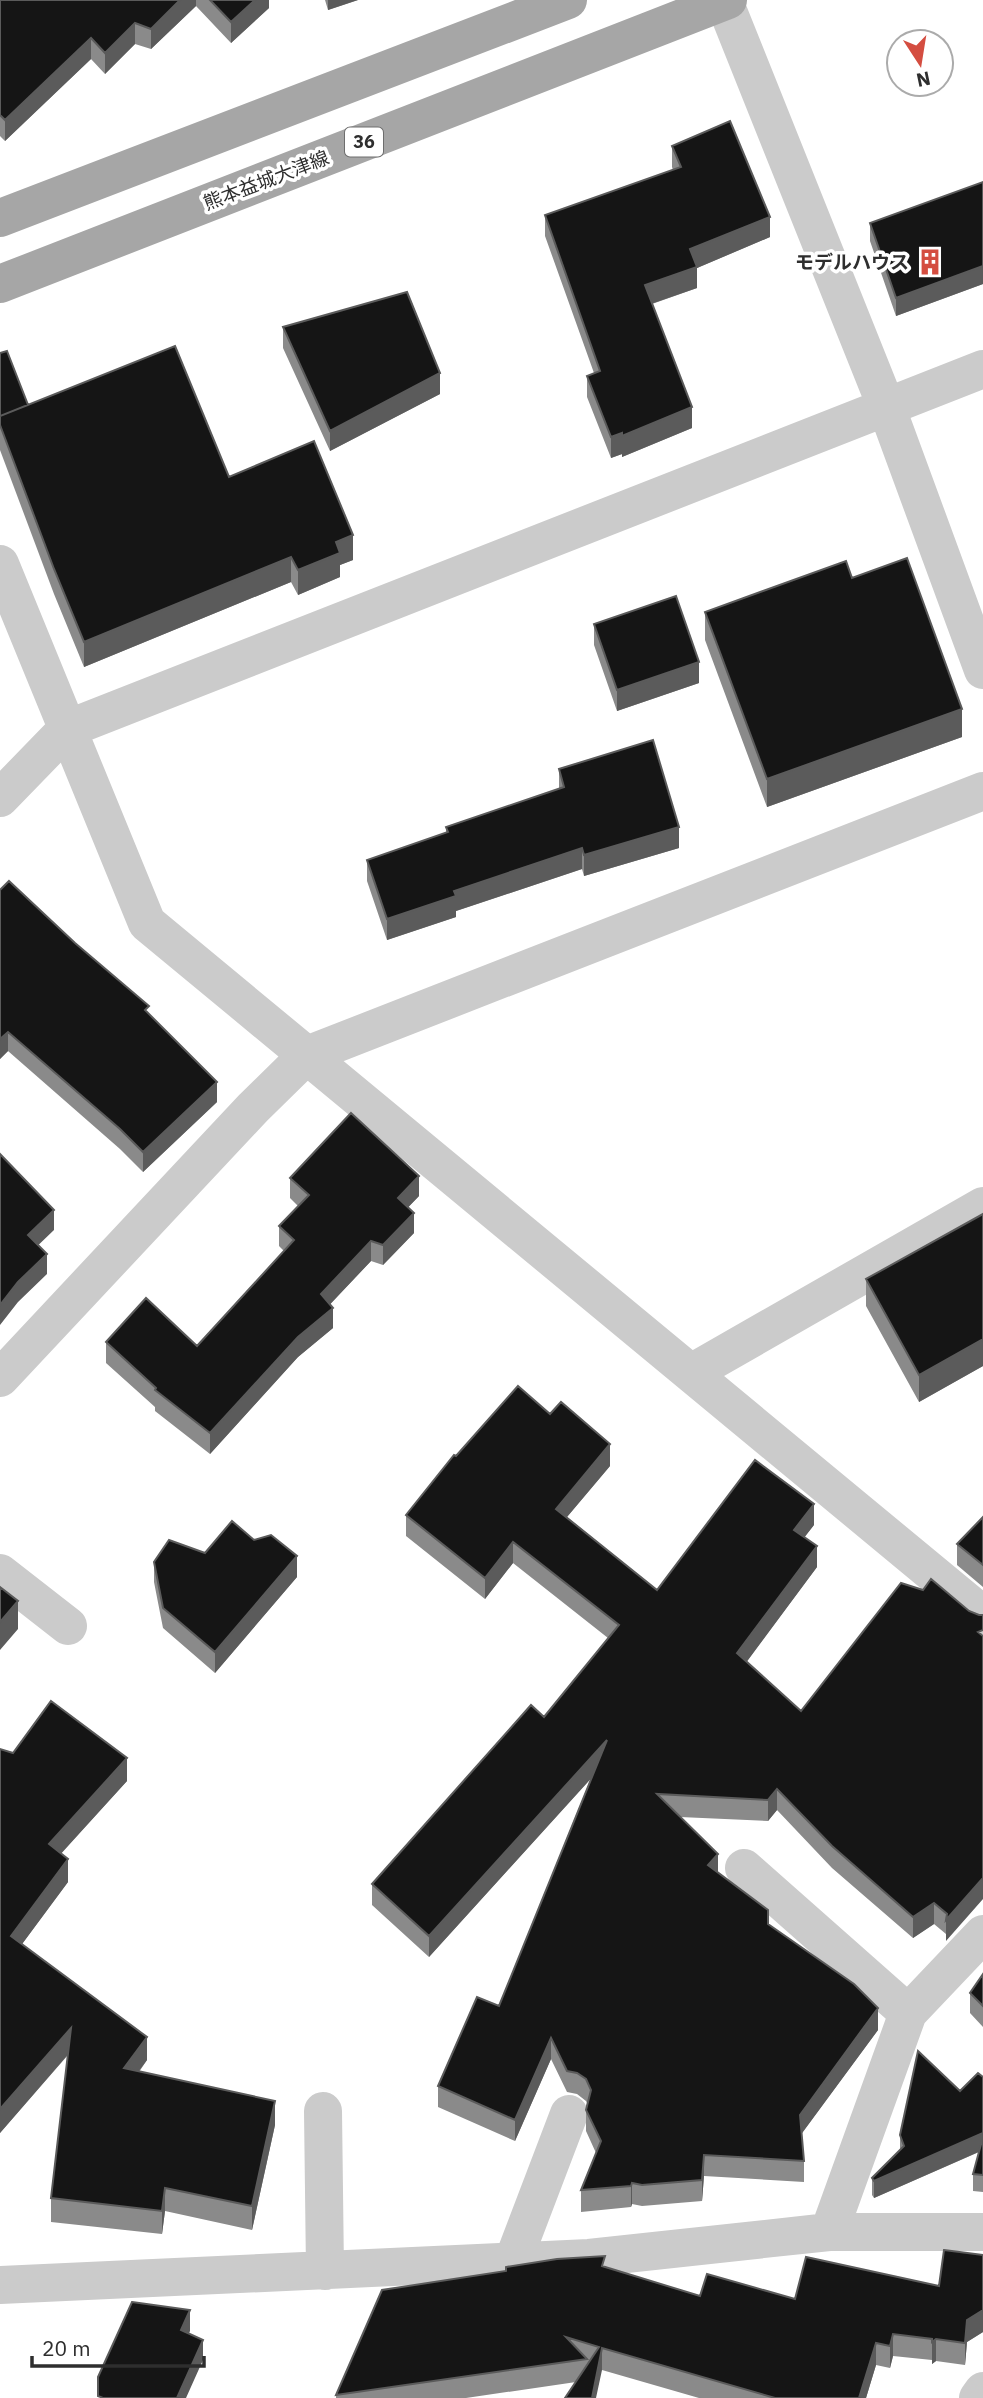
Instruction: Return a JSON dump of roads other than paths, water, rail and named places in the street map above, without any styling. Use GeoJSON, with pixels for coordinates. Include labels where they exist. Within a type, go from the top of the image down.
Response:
{"type":"FeatureCollection","features":[{"type":"Feature","properties":{"kind":"main road"},"geometry":{"type":"LineString","coordinates":[[0,218],[568,0]]}},
{"type":"Feature","properties":{"kind":"main road","name":"熊本益城大津線"},"geometry":{"type":"LineString","coordinates":[[0,284],[726,1]]}},
{"type":"Feature","properties":{"kind":"street"},"geometry":{"type":"LineString","coordinates":[[726,1],[886,406],[983,670]]}},
{"type":"Feature","properties":{"kind":"street"},"geometry":{"type":"LineString","coordinates":[[0,798],[66,729],[983,369]]}},
{"type":"Feature","properties":{"kind":"street"},"geometry":{"type":"LineString","coordinates":[[0,564],[147,923],[983,1615]]}},
{"type":"Feature","properties":{"kind":"street"},"geometry":{"type":"LineString","coordinates":[[0,1378],[253,1108],[307,1055],[983,791]]}},
{"type":"Feature","properties":{"kind":"street"},"geometry":{"type":"LineString","coordinates":[[691,1373],[983,1206]]}},
{"type":"Feature","properties":{"kind":"street"},"geometry":{"type":"LineString","coordinates":[[0,1573],[68,1626]]}},
{"type":"Feature","properties":{"kind":"street"},"geometry":{"type":"LineString","coordinates":[[744,1868],[908,2013]]}},
{"type":"Feature","properties":{"kind":"street"},"geometry":{"type":"LineString","coordinates":[[829,2232],[908,2013],[983,1934]]}},
{"type":"Feature","properties":{"kind":"street"},"geometry":{"type":"LineString","coordinates":[[323,2110],[326,2271]]}},
{"type":"Feature","properties":{"kind":"street"},"geometry":{"type":"LineString","coordinates":[[513,2262],[569,2114]]}},
{"type":"Feature","properties":{"kind":"street"},"geometry":{"type":"LineString","coordinates":[[0,2285],[589,2258],[829,2232],[983,2232]]}},
{"type":"Feature","properties":{"kind":"street"},"geometry":{"type":"LineString","coordinates":[[978,2398],[983,2391]]}},
{"type":"Feature","properties":{"kind":"place","name":"モデルハウス"},"geometry":{"type":"Point","coordinates":[930,262]}}]}
